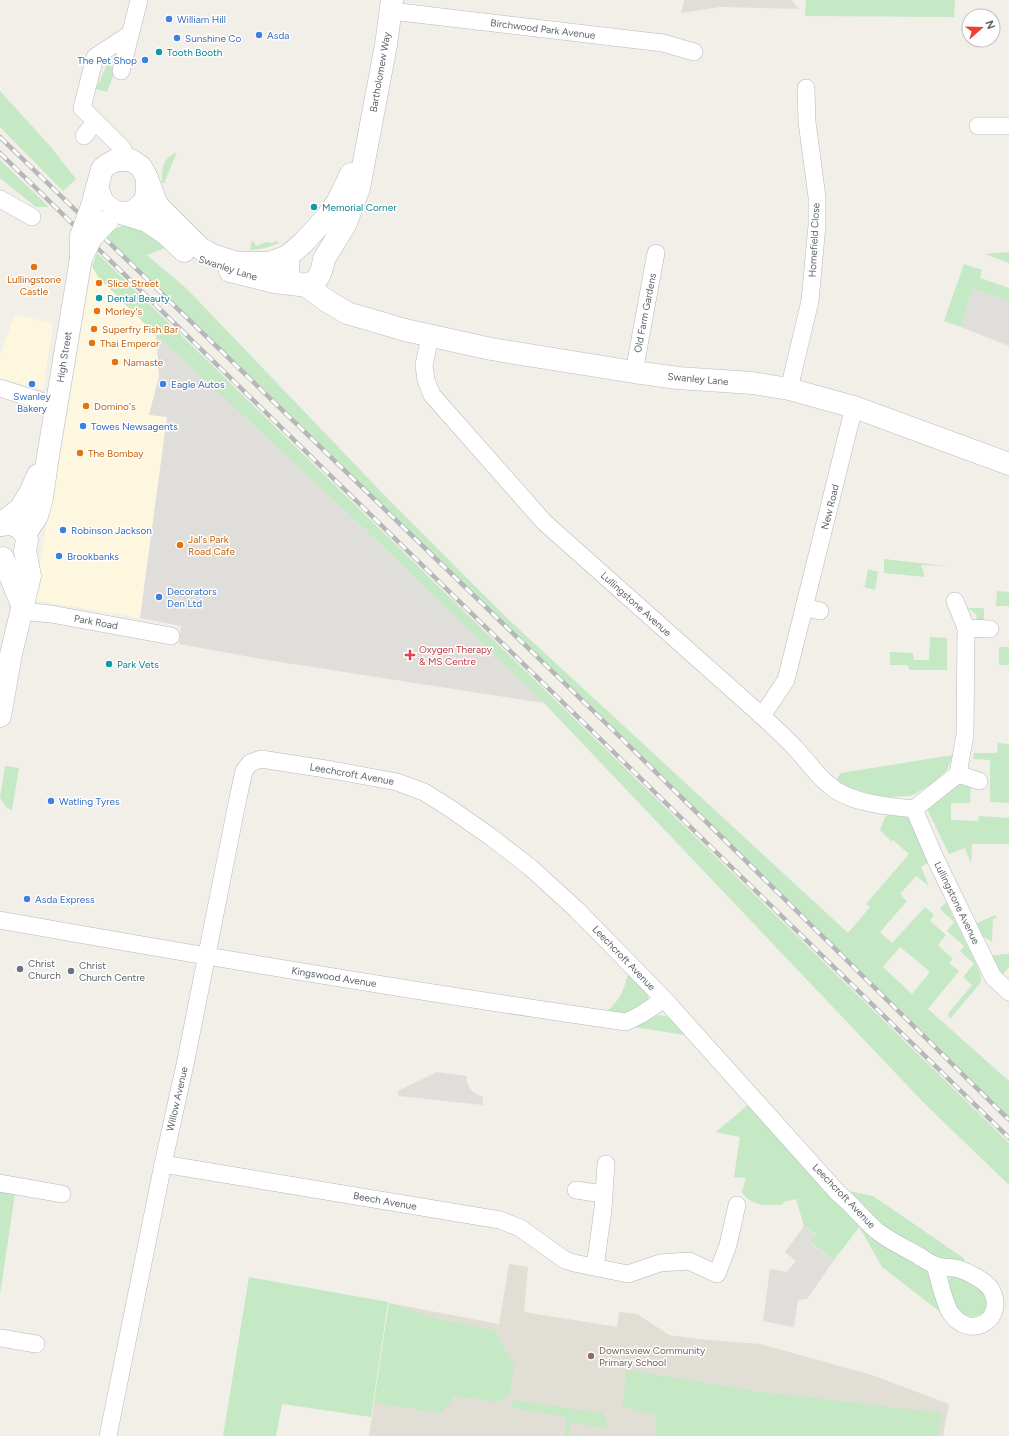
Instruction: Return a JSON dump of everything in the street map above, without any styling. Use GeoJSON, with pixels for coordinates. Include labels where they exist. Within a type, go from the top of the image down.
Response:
{"type":"FeatureCollection","features":[{"type":"Feature","properties":{"kind":"main road","name":"Bartholomew Way"},"geometry":{"type":"LineString","coordinates":[[302,285],[311,283],[317,279],[345,225],[359,188],[392,5]]}},
{"type":"Feature","properties":{"kind":"main road","name":"Bartholomew Way"},"geometry":{"type":"LineString","coordinates":[[292,253],[326,218],[338,201],[366,143]]}},
{"type":"Feature","properties":{"kind":"main road","name":"High Street"},"geometry":{"type":"LineString","coordinates":[[25,542],[37,516],[42,498],[81,258],[106,208],[102,169],[116,160],[124,160]]}},
{"type":"Feature","properties":{"kind":"main road"},"geometry":{"type":"LineString","coordinates":[[124,160],[132,160],[141,167],[147,178]]}},
{"type":"Feature","properties":{"kind":"main road","name":"Swanley Lane"},"geometry":{"type":"LineString","coordinates":[[147,178],[157,205],[200,248],[212,255],[238,263],[269,263],[292,253]]}},
{"type":"Feature","properties":{"kind":"main road","name":"High Street"},"geometry":{"type":"LineString","coordinates":[[106,208],[132,212],[142,204],[147,194],[147,178]]}},
{"type":"Feature","properties":{"kind":"main road","name":"Swanley Lane"},"geometry":{"type":"LineString","coordinates":[[106,208],[147,221],[165,233],[188,254],[205,263],[274,282],[302,285],[347,314],[430,336],[499,350],[678,378],[752,383],[789,389],[854,407],[1009,464]]}},
{"type":"Feature","properties":{"kind":"main road"},"geometry":{"type":"LineString","coordinates":[[302,285],[289,278],[288,271],[292,253],[309,251],[319,258],[322,267]]}},
{"type":"Feature","properties":{"kind":"main road","name":"Swanley Lane"},"geometry":{"type":"LineString","coordinates":[[322,267],[329,283],[345,302],[356,310],[380,323]]}},
{"type":"Feature","properties":{"kind":"main road","name":"High Street"},"geometry":{"type":"LineString","coordinates":[[0,525],[21,508],[48,456]]}},
{"type":"Feature","properties":{"kind":"main road","name":"High Street"},"geometry":{"type":"LineString","coordinates":[[0,525],[6,524],[16,526],[25,542]]}},
{"type":"Feature","properties":{"kind":"main road"},"geometry":{"type":"LineString","coordinates":[[1,558],[10,560],[18,557],[25,542]]}},
{"type":"Feature","properties":{"kind":"main road"},"geometry":{"type":"LineString","coordinates":[[0,716],[11,654],[30,576],[25,542]]}},
{"type":"Feature","properties":{"kind":"main road"},"geometry":{"type":"LineString","coordinates":[[1,558],[21,608]]}},
{"type":"Feature","properties":{"kind":"street"},"geometry":{"type":"LineString","coordinates":[[126,65],[130,34],[139,0]]}},
{"type":"Feature","properties":{"kind":"street","name":"Birchwood Park Avenue"},"geometry":{"type":"LineString","coordinates":[[392,5],[663,43],[694,52]]}},
{"type":"Feature","properties":{"kind":"street"},"geometry":{"type":"LineString","coordinates":[[101,63],[130,34]]}},
{"type":"Feature","properties":{"kind":"street"},"geometry":{"type":"LineString","coordinates":[[124,160],[123,149],[82,108],[95,57],[130,34]]}},
{"type":"Feature","properties":{"kind":"street","name":"Homefield Close"},"geometry":{"type":"LineString","coordinates":[[789,389],[810,301],[817,225],[817,197],[808,122],[806,88]]}},
{"type":"Feature","properties":{"kind":"street"},"geometry":{"type":"LineString","coordinates":[[84,136],[95,122]]}},
{"type":"Feature","properties":{"kind":"street"},"geometry":{"type":"LineString","coordinates":[[978,126],[1009,126]]}},
{"type":"Feature","properties":{"kind":"street"},"geometry":{"type":"LineString","coordinates":[[0,199],[32,217]]}},
{"type":"Feature","properties":{"kind":"street","name":"Old Farm Gardens"},"geometry":{"type":"LineString","coordinates":[[634,372],[656,254]]}},
{"type":"Feature","properties":{"kind":"street","name":"Lullingstone Avenue"},"geometry":{"type":"LineString","coordinates":[[430,336],[424,365],[426,380],[432,395],[544,522],[762,716],[796,749],[828,785],[844,794],[860,800],[883,806],[914,809],[936,860],[993,977],[1009,992]]}},
{"type":"Feature","properties":{"kind":"street"},"geometry":{"type":"LineString","coordinates":[[0,388],[57,406]]}},
{"type":"Feature","properties":{"kind":"street","name":"New Road"},"geometry":{"type":"LineString","coordinates":[[762,716],[786,680],[854,407]]}},
{"type":"Feature","properties":{"kind":"street"},"geometry":{"type":"LineString","coordinates":[[914,809],[958,774],[965,735],[966,628],[955,601]]}},
{"type":"Feature","properties":{"kind":"street"},"geometry":{"type":"LineString","coordinates":[[804,607],[820,611]]}},
{"type":"Feature","properties":{"kind":"street","name":"Park Road"},"geometry":{"type":"LineString","coordinates":[[21,608],[171,636]]}},
{"type":"Feature","properties":{"kind":"street"},"geometry":{"type":"LineString","coordinates":[[966,628],[990,629]]}},
{"type":"Feature","properties":{"kind":"street","name":"Leechcroft Avenue"},"geometry":{"type":"LineString","coordinates":[[250,763],[261,759],[397,782],[424,792],[485,833],[531,868],[577,910],[664,999],[838,1193],[850,1203],[877,1231],[935,1265]]}},
{"type":"Feature","properties":{"kind":"street","name":"Willow Avenue"},"geometry":{"type":"LineString","coordinates":[[108,1436],[163,1164],[186,1060],[238,798],[244,771],[250,763]]}},
{"type":"Feature","properties":{"kind":"street"},"geometry":{"type":"LineString","coordinates":[[958,774],[979,781]]}},
{"type":"Feature","properties":{"kind":"street","name":"Kingswood Avenue"},"geometry":{"type":"LineString","coordinates":[[0,920],[476,1001],[626,1022],[642,1014],[664,999]]}},
{"type":"Feature","properties":{"kind":"street","name":"Beech Avenue"},"geometry":{"type":"LineString","coordinates":[[163,1164],[500,1220],[520,1228],[565,1260],[628,1274],[660,1263],[689,1261],[717,1274],[728,1245],[737,1205]]}},
{"type":"Feature","properties":{"kind":"street"},"geometry":{"type":"LineString","coordinates":[[596,1267],[603,1209],[606,1164]]}},
{"type":"Feature","properties":{"kind":"street"},"geometry":{"type":"LineString","coordinates":[[0,1183],[62,1194]]}},
{"type":"Feature","properties":{"kind":"street"},"geometry":{"type":"LineString","coordinates":[[576,1190],[603,1194]]}},
{"type":"Feature","properties":{"kind":"street"},"geometry":{"type":"LineString","coordinates":[[0,1338],[36,1344]]}},
{"type":"Feature","properties":{"kind":"shaded area"},"geometry":{"type":"Polygon","coordinates":[[[684,0],[792,0],[799,9],[720,7],[681,13],[684,0]]]}},
{"type":"Feature","properties":{"kind":"shaded area"},"geometry":{"type":"Polygon","coordinates":[[[92,266],[98,277],[156,335],[159,376],[149,415],[167,416],[140,618],[34,600],[92,266]]]}},
{"type":"Feature","properties":{"kind":"shaded area"},"geometry":{"type":"Polygon","coordinates":[[[973,288],[1009,301],[1009,346],[961,327],[973,288]]]}},
{"type":"Feature","properties":{"kind":"shaded area"},"geometry":{"type":"Polygon","coordinates":[[[15,314],[53,324],[43,390],[0,378],[0,355],[15,314]]]}},
{"type":"Feature","properties":{"kind":"shaded area"},"geometry":{"type":"Polygon","coordinates":[[[156,335],[352,517],[544,703],[267,660],[179,644],[181,626],[140,618],[167,417],[149,415],[159,376],[156,335]]]}},
{"type":"Feature","properties":{"kind":"shaded area"},"geometry":{"type":"Polygon","coordinates":[[[437,1072],[467,1076],[466,1080],[470,1089],[483,1097],[483,1105],[398,1096],[398,1091],[437,1072]]]}},
{"type":"Feature","properties":{"kind":"shaded area"},"geometry":{"type":"Polygon","coordinates":[[[804,1226],[816,1235],[810,1243],[834,1260],[807,1299],[798,1300],[794,1327],[763,1321],[770,1269],[787,1272],[796,1261],[785,1252],[804,1226]]]}},
{"type":"Feature","properties":{"kind":"shaded area","name":"Downsview Community Primary School"},"geometry":{"type":"Polygon","coordinates":[[[509,1264],[528,1267],[524,1312],[617,1327],[619,1312],[637,1314],[669,1335],[760,1344],[872,1375],[949,1404],[943,1436],[369,1436],[389,1303],[499,1324],[509,1264]]]}},
{"type":"Feature","properties":{"kind":"green space"},"geometry":{"type":"Polygon","coordinates":[[[806,0],[955,0],[954,17],[805,16],[806,0]]]}},
{"type":"Feature","properties":{"kind":"green space"},"geometry":{"type":"Polygon","coordinates":[[[107,65],[116,69],[107,92],[96,89],[107,65]]]}},
{"type":"Feature","properties":{"kind":"green space"},"geometry":{"type":"Polygon","coordinates":[[[0,91],[50,146],[76,179],[63,191],[0,127],[0,91]]]}},
{"type":"Feature","properties":{"kind":"green space"},"geometry":{"type":"Polygon","coordinates":[[[177,152],[164,183],[162,183],[164,164],[168,158],[177,152]]]}},
{"type":"Feature","properties":{"kind":"green space"},"geometry":{"type":"Polygon","coordinates":[[[0,160],[49,207],[36,207],[0,178],[0,160]]]}},
{"type":"Feature","properties":{"kind":"green space"},"geometry":{"type":"Polygon","coordinates":[[[128,225],[146,228],[170,246],[147,255],[187,289],[390,501],[509,620],[848,933],[870,907],[866,904],[909,854],[893,840],[891,841],[880,830],[885,817],[891,814],[909,817],[931,861],[921,867],[929,886],[916,876],[900,894],[907,901],[880,932],[892,943],[925,907],[934,915],[930,921],[946,935],[938,945],[953,959],[949,963],[959,971],[928,1009],[1009,1081],[1009,1121],[619,734],[103,236],[111,230],[128,225]],[[900,947],[883,967],[912,994],[930,972],[900,947]]]}},
{"type":"Feature","properties":{"kind":"green space"},"geometry":{"type":"Polygon","coordinates":[[[252,241],[256,246],[267,242],[271,243],[277,241],[279,243],[265,248],[250,250],[252,241]]]}},
{"type":"Feature","properties":{"kind":"green space"},"geometry":{"type":"Polygon","coordinates":[[[1009,252],[1009,263],[985,254],[1009,252]]]}},
{"type":"Feature","properties":{"kind":"green space"},"geometry":{"type":"Polygon","coordinates":[[[97,253],[1009,1143],[1009,1185],[924,1103],[544,703],[352,517],[156,335],[98,277],[92,266],[97,253]]]}},
{"type":"Feature","properties":{"kind":"green space"},"geometry":{"type":"Polygon","coordinates":[[[964,264],[982,270],[980,278],[1009,288],[1009,301],[973,288],[961,327],[944,321],[964,264]]]}},
{"type":"Feature","properties":{"kind":"green space"},"geometry":{"type":"Polygon","coordinates":[[[884,559],[947,566],[921,565],[925,577],[884,573],[884,559]]]}},
{"type":"Feature","properties":{"kind":"green space"},"geometry":{"type":"Polygon","coordinates":[[[868,569],[878,572],[875,590],[863,587],[865,586],[868,569]]]}},
{"type":"Feature","properties":{"kind":"green space"},"geometry":{"type":"Polygon","coordinates":[[[997,591],[1009,592],[1009,606],[996,606],[997,591]]]}},
{"type":"Feature","properties":{"kind":"green space"},"geometry":{"type":"Polygon","coordinates":[[[968,608],[984,608],[984,620],[976,620],[977,615],[968,608]]]}},
{"type":"Feature","properties":{"kind":"green space"},"geometry":{"type":"Polygon","coordinates":[[[930,637],[947,638],[947,670],[910,670],[907,665],[890,665],[890,652],[913,653],[914,660],[929,660],[930,637]]]}},
{"type":"Feature","properties":{"kind":"green space"},"geometry":{"type":"Polygon","coordinates":[[[999,647],[1009,647],[1009,665],[999,665],[999,647]]]}},
{"type":"Feature","properties":{"kind":"green space"},"geometry":{"type":"Polygon","coordinates":[[[998,743],[1009,744],[1009,803],[990,802],[990,760],[973,759],[974,753],[997,753],[998,743]]]}},
{"type":"Feature","properties":{"kind":"green space"},"geometry":{"type":"Polygon","coordinates":[[[953,755],[947,770],[933,783],[911,796],[876,796],[848,787],[836,780],[841,773],[953,755]]]}},
{"type":"Feature","properties":{"kind":"green space"},"geometry":{"type":"Polygon","coordinates":[[[5,766],[19,768],[12,810],[7,808],[0,798],[5,766]]]}},
{"type":"Feature","properties":{"kind":"green space"},"geometry":{"type":"Polygon","coordinates":[[[958,783],[971,784],[970,803],[951,803],[951,820],[978,821],[979,816],[1009,818],[1009,844],[972,844],[971,863],[965,848],[949,854],[927,809],[958,783]]]}},
{"type":"Feature","properties":{"kind":"green space"},"geometry":{"type":"Polygon","coordinates":[[[946,902],[981,976],[981,982],[950,1019],[948,1014],[972,985],[963,977],[974,964],[960,951],[964,946],[947,931],[954,922],[940,909],[946,902]]]}},
{"type":"Feature","properties":{"kind":"green space"},"geometry":{"type":"Polygon","coordinates":[[[995,915],[997,918],[993,919],[992,942],[969,927],[995,915]]]}},
{"type":"Feature","properties":{"kind":"green space"},"geometry":{"type":"Polygon","coordinates":[[[1009,954],[1009,967],[998,980],[983,956],[1009,954]]]}},
{"type":"Feature","properties":{"kind":"green space"},"geometry":{"type":"Polygon","coordinates":[[[629,970],[648,994],[648,1000],[630,1014],[607,1011],[612,1007],[622,993],[629,970]]]}},
{"type":"Feature","properties":{"kind":"green space"},"geometry":{"type":"Polygon","coordinates":[[[658,1015],[673,1019],[691,1036],[634,1027],[658,1015]]]}},
{"type":"Feature","properties":{"kind":"green space"},"geometry":{"type":"Polygon","coordinates":[[[750,1103],[927,1266],[943,1314],[882,1267],[860,1226],[834,1260],[810,1242],[816,1234],[804,1226],[796,1199],[783,1202],[783,1204],[766,1205],[755,1203],[746,1197],[742,1192],[746,1178],[734,1177],[740,1137],[716,1132],[750,1103]]]}},
{"type":"Feature","properties":{"kind":"green space"},"geometry":{"type":"Polygon","coordinates":[[[0,1190],[15,1193],[0,1295],[0,1190]]]}},
{"type":"Feature","properties":{"kind":"green space"},"geometry":{"type":"Polygon","coordinates":[[[849,1191],[873,1196],[965,1259],[961,1265],[911,1245],[879,1223],[849,1191]]]}},
{"type":"Feature","properties":{"kind":"green space"},"geometry":{"type":"Polygon","coordinates":[[[954,1275],[960,1276],[986,1293],[989,1307],[981,1314],[972,1317],[965,1315],[953,1304],[949,1295],[948,1287],[949,1278],[954,1275]]]}},
{"type":"Feature","properties":{"kind":"green space"},"geometry":{"type":"Polygon","coordinates":[[[249,1277],[388,1302],[371,1417],[282,1404],[276,1436],[223,1436],[249,1277]]]}},
{"type":"Feature","properties":{"kind":"green space"},"geometry":{"type":"Polygon","coordinates":[[[389,1303],[438,1319],[495,1330],[514,1366],[509,1395],[498,1402],[455,1396],[441,1413],[374,1403],[389,1303]]]}},
{"type":"Feature","properties":{"kind":"green space"},"geometry":{"type":"Polygon","coordinates":[[[627,1370],[754,1391],[942,1413],[938,1436],[654,1436],[657,1416],[622,1407],[627,1370]]]}},
{"type":"Feature","properties":{"kind":"green space"},"geometry":{"type":"Polygon","coordinates":[[[512,1400],[602,1413],[607,1422],[606,1428],[571,1422],[569,1436],[564,1436],[567,1417],[511,1407],[512,1400]]]}},
{"type":"Feature","properties":{"kind":"railway"},"geometry":{"type":"LineString","coordinates":[[0,137],[618,735],[1009,1120]]}},
{"type":"Feature","properties":{"kind":"railway"},"geometry":{"type":"LineString","coordinates":[[0,153],[1009,1138]]}},
{"type":"Feature","properties":{"kind":"place","name":"William Hill"},"geometry":{"type":"Point","coordinates":[169,19]}},
{"type":"Feature","properties":{"kind":"place","name":"Asda"},"geometry":{"type":"Point","coordinates":[259,35]}},
{"type":"Feature","properties":{"kind":"place","name":"Sunshine Co"},"geometry":{"type":"Point","coordinates":[177,38]}},
{"type":"Feature","properties":{"kind":"place","name":"Tooth Booth"},"geometry":{"type":"Point","coordinates":[159,52]}},
{"type":"Feature","properties":{"kind":"place","name":"The Pet Shop"},"geometry":{"type":"Point","coordinates":[145,60]}},
{"type":"Feature","properties":{"kind":"place","name":"Memorial Corner"},"geometry":{"type":"Point","coordinates":[314,207]}},
{"type":"Feature","properties":{"kind":"place","name":"Lullingstone Castle"},"geometry":{"type":"Point","coordinates":[34,267]}},
{"type":"Feature","properties":{"kind":"place","name":"Slice Street"},"geometry":{"type":"Point","coordinates":[99,283]}},
{"type":"Feature","properties":{"kind":"place","name":"Dental Beauty"},"geometry":{"type":"Point","coordinates":[99,298]}},
{"type":"Feature","properties":{"kind":"place","name":"Morley's"},"geometry":{"type":"Point","coordinates":[97,311]}},
{"type":"Feature","properties":{"kind":"place","name":"Superfry Fish Bar"},"geometry":{"type":"Point","coordinates":[94,329]}},
{"type":"Feature","properties":{"kind":"place","name":"Thai Emperor"},"geometry":{"type":"Point","coordinates":[92,343]}},
{"type":"Feature","properties":{"kind":"place","name":"Namaste"},"geometry":{"type":"Point","coordinates":[115,362]}},
{"type":"Feature","properties":{"kind":"place","name":"Swanley Bakery"},"geometry":{"type":"Point","coordinates":[32,384]}},
{"type":"Feature","properties":{"kind":"place","name":"Eagle Autos"},"geometry":{"type":"Point","coordinates":[163,384]}},
{"type":"Feature","properties":{"kind":"place","name":"Domino's"},"geometry":{"type":"Point","coordinates":[86,406]}},
{"type":"Feature","properties":{"kind":"place","name":"Towes Newsagents"},"geometry":{"type":"Point","coordinates":[83,426]}},
{"type":"Feature","properties":{"kind":"place","name":"The Bombay"},"geometry":{"type":"Point","coordinates":[80,453]}},
{"type":"Feature","properties":{"kind":"place","name":"Robinson Jackson"},"geometry":{"type":"Point","coordinates":[63,530]}},
{"type":"Feature","properties":{"kind":"place","name":"Jal's Park Road Cafe"},"geometry":{"type":"Point","coordinates":[180,545]}},
{"type":"Feature","properties":{"kind":"place","name":"Brookbanks"},"geometry":{"type":"Point","coordinates":[59,556]}},
{"type":"Feature","properties":{"kind":"place","name":"Decorators Den Ltd"},"geometry":{"type":"Point","coordinates":[159,597]}},
{"type":"Feature","properties":{"kind":"place","name":"Oxygen Therapy & MS Centre"},"geometry":{"type":"Point","coordinates":[410,655]}},
{"type":"Feature","properties":{"kind":"place","name":"Park Vets"},"geometry":{"type":"Point","coordinates":[109,664]}},
{"type":"Feature","properties":{"kind":"place","name":"Watling Tyres"},"geometry":{"type":"Point","coordinates":[51,801]}},
{"type":"Feature","properties":{"kind":"place","name":"Asda Express"},"geometry":{"type":"Point","coordinates":[27,899]}},
{"type":"Feature","properties":{"kind":"place","name":"Christ Church"},"geometry":{"type":"Point","coordinates":[20,969]}},
{"type":"Feature","properties":{"kind":"place","name":"Christ Church Centre"},"geometry":{"type":"Point","coordinates":[71,971]}},
{"type":"Feature","properties":{"kind":"place","name":"Downsview Community Primary School"},"geometry":{"type":"Point","coordinates":[591,1356]}}]}
